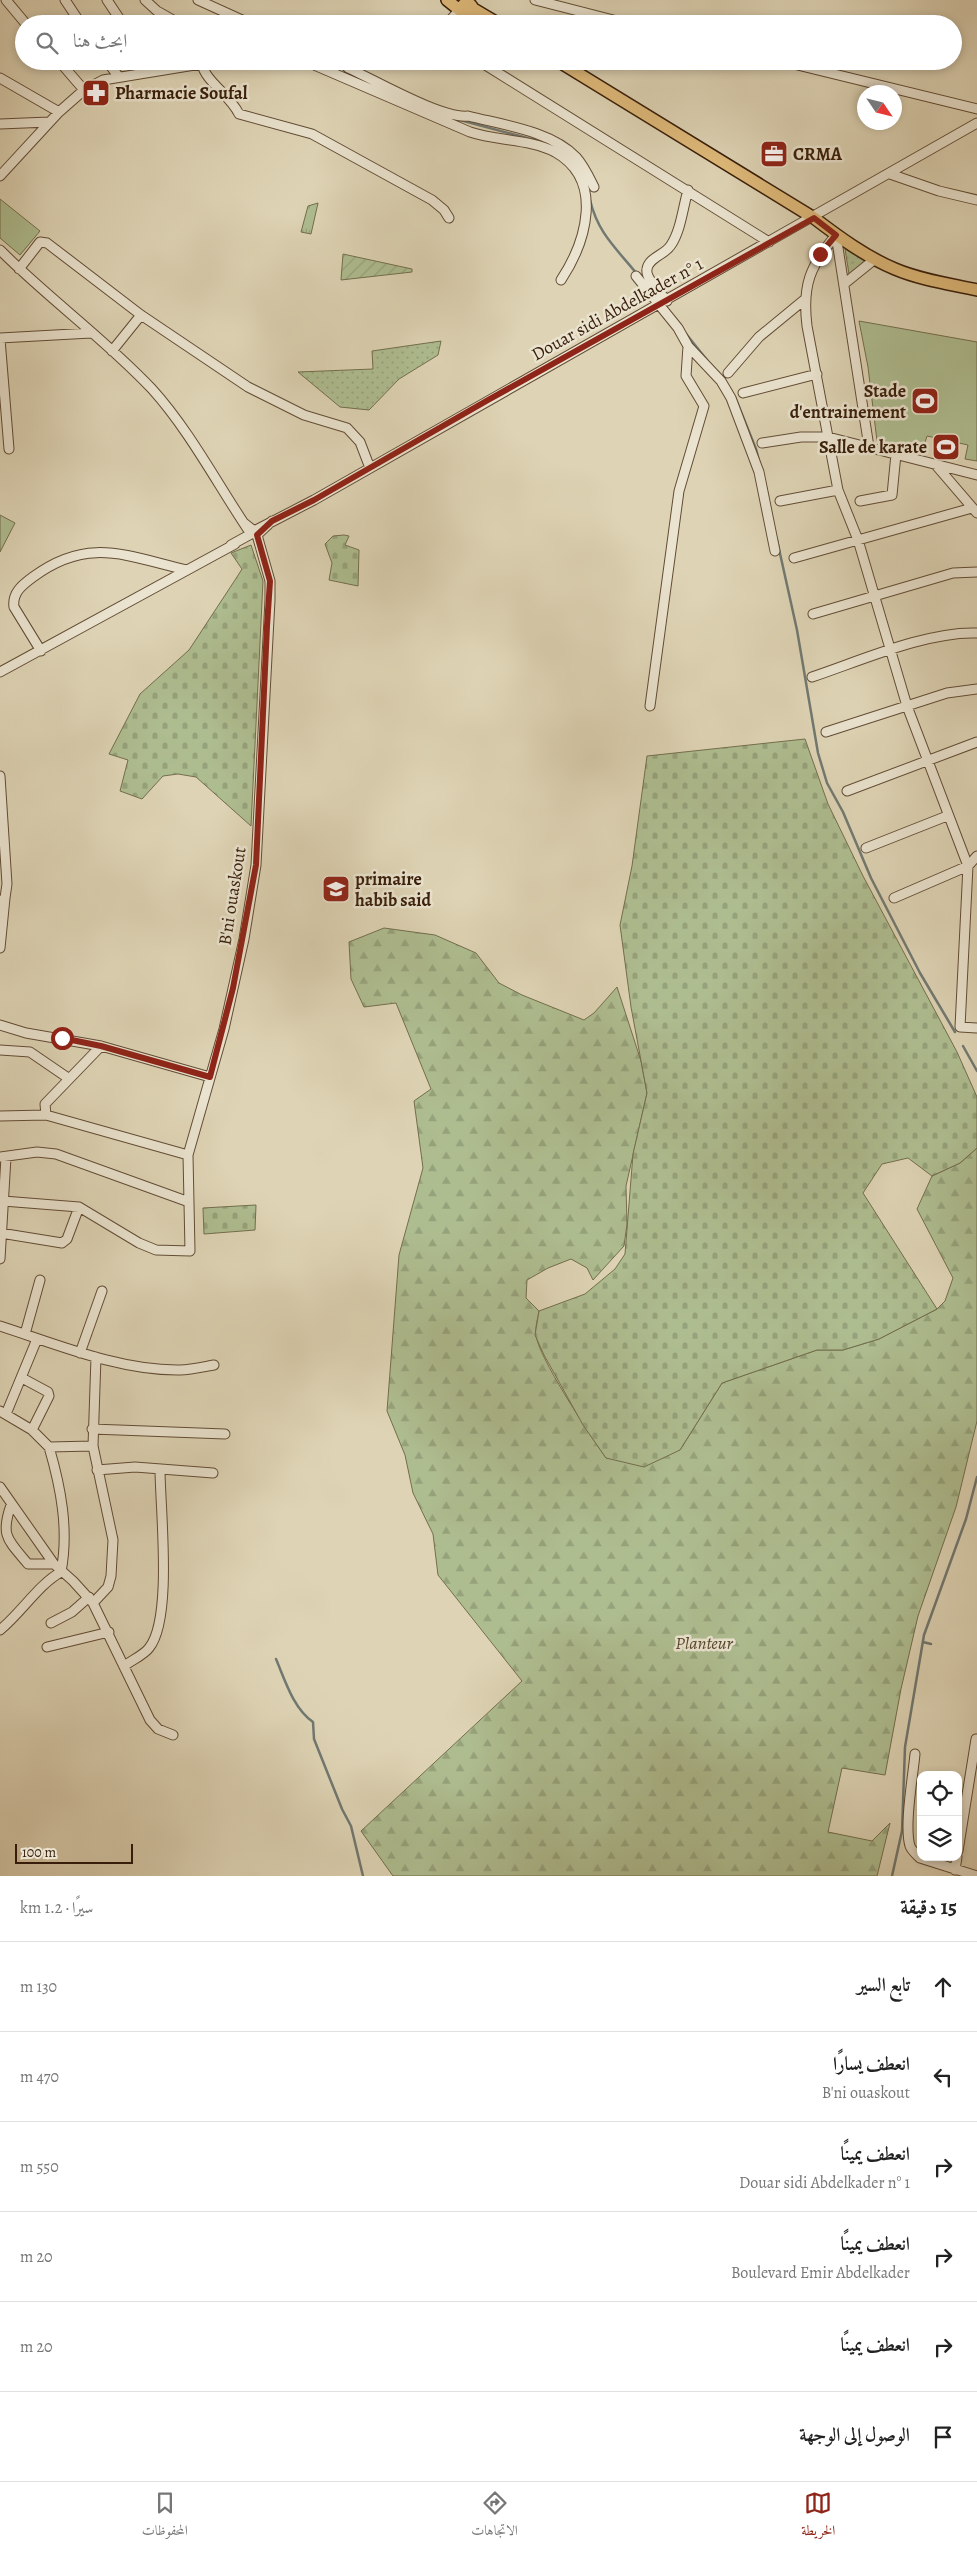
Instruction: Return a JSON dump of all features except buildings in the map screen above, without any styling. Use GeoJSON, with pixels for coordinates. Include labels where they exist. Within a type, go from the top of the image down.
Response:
{"type":"FeatureCollection","features":[{"type":"Feature","properties":{"kind":"main road"},"geometry":{"type":"LineString","coordinates":[[447,0],[479,15]]}},
{"type":"Feature","properties":{"kind":"main road"},"geometry":{"type":"LineString","coordinates":[[573,70],[814,218],[836,235],[875,259],[908,274],[977,290]]}},
{"type":"Feature","properties":{"kind":"street"},"geometry":{"type":"LineString","coordinates":[[65,0],[75,15]]}},
{"type":"Feature","properties":{"kind":"street"},"geometry":{"type":"LineString","coordinates":[[107,0],[117,15]]}},
{"type":"Feature","properties":{"kind":"street"},"geometry":{"type":"LineString","coordinates":[[145,0],[164,15]]}},
{"type":"Feature","properties":{"kind":"street"},"geometry":{"type":"LineString","coordinates":[[198,0],[231,15]]}},
{"type":"Feature","properties":{"kind":"street"},"geometry":{"type":"LineString","coordinates":[[535,0],[594,15]]}},
{"type":"Feature","properties":{"kind":"street"},"geometry":{"type":"LineString","coordinates":[[4,1],[17,15]]}},
{"type":"Feature","properties":{"kind":"street"},"geometry":{"type":"LineString","coordinates":[[66,70],[84,90]]}},
{"type":"Feature","properties":{"kind":"street"},"geometry":{"type":"LineString","coordinates":[[114,70],[118,76]]}},
{"type":"Feature","properties":{"kind":"street"},"geometry":{"type":"LineString","coordinates":[[0,176],[48,122],[84,90],[103,80],[148,70]]}},
{"type":"Feature","properties":{"kind":"street"},"geometry":{"type":"LineString","coordinates":[[204,70],[234,103],[239,114],[312,134],[334,144],[432,200],[444,210],[449,218]]}},
{"type":"Feature","properties":{"kind":"street"},"geometry":{"type":"LineString","coordinates":[[326,70],[470,132],[487,138],[535,145],[555,152],[572,166],[583,182],[587,215],[583,238],[561,280]]}},
{"type":"Feature","properties":{"kind":"street"},"geometry":{"type":"LineString","coordinates":[[352,70],[426,105],[460,117],[468,116],[536,135],[560,144],[586,170],[594,187]]}},
{"type":"Feature","properties":{"kind":"street"},"geometry":{"type":"LineString","coordinates":[[494,70],[769,242]]}},
{"type":"Feature","properties":{"kind":"street"},"geometry":{"type":"LineString","coordinates":[[818,70],[977,109]]}},
{"type":"Feature","properties":{"kind":"street"},"geometry":{"type":"LineString","coordinates":[[0,78],[59,112]]}},
{"type":"Feature","properties":{"kind":"street"},"geometry":{"type":"LineString","coordinates":[[0,124],[48,122]]}},
{"type":"Feature","properties":{"kind":"street","name":"Douar sidi Abdelkader n° 1"},"geometry":{"type":"LineString","coordinates":[[0,672],[231,545],[255,536],[272,521],[314,500],[814,218],[977,123]]}},
{"type":"Feature","properties":{"kind":"street"},"geometry":{"type":"LineString","coordinates":[[890,174],[939,191],[977,200]]}},
{"type":"Feature","properties":{"kind":"street"},"geometry":{"type":"LineString","coordinates":[[688,190],[672,244],[666,253],[650,262],[647,270],[648,276],[688,346],[721,381],[731,398],[758,472],[776,551]]}},
{"type":"Feature","properties":{"kind":"street"},"geometry":{"type":"LineString","coordinates":[[836,235],[870,447]]}},
{"type":"Feature","properties":{"kind":"street"},"geometry":{"type":"LineString","coordinates":[[836,235],[820,254],[804,300],[828,437],[838,490],[858,540],[907,706],[947,816],[968,866],[960,1027],[977,1028]]}},
{"type":"Feature","properties":{"kind":"street"},"geometry":{"type":"LineString","coordinates":[[19,269],[40,242],[43,242],[141,315],[248,387],[304,415],[347,428],[360,442],[370,468]]}},
{"type":"Feature","properties":{"kind":"street","name":"B'ni ouaskout"},"geometry":{"type":"LineString","coordinates":[[0,250],[112,351],[152,390],[184,430],[244,523],[255,536],[270,581],[256,865],[233,988],[188,1155],[190,1251],[156,1250],[139,1243],[79,1207]]}},
{"type":"Feature","properties":{"kind":"street"},"geometry":{"type":"LineString","coordinates":[[844,284],[875,259]]}},
{"type":"Feature","properties":{"kind":"street"},"geometry":{"type":"LineString","coordinates":[[636,276],[663,303]]}},
{"type":"Feature","properties":{"kind":"street"},"geometry":{"type":"LineString","coordinates":[[728,373],[759,337],[804,300]]}},
{"type":"Feature","properties":{"kind":"street"},"geometry":{"type":"LineString","coordinates":[[112,351],[141,315]]}},
{"type":"Feature","properties":{"kind":"street"},"geometry":{"type":"LineString","coordinates":[[9,449],[0,339],[91,333]]}},
{"type":"Feature","properties":{"kind":"street"},"geometry":{"type":"LineString","coordinates":[[650,706],[678,491],[704,406],[686,376],[688,346]]}},
{"type":"Feature","properties":{"kind":"street"},"geometry":{"type":"LineString","coordinates":[[743,393],[817,374]]}},
{"type":"Feature","properties":{"kind":"street"},"geometry":{"type":"LineString","coordinates":[[762,443],[801,437],[828,437],[977,475]]}},
{"type":"Feature","properties":{"kind":"street"},"geometry":{"type":"LineString","coordinates":[[860,501],[892,495],[896,454]]}},
{"type":"Feature","properties":{"kind":"street"},"geometry":{"type":"LineString","coordinates":[[794,558],[975,510],[935,464]]}},
{"type":"Feature","properties":{"kind":"street"},"geometry":{"type":"LineString","coordinates":[[780,501],[838,490]]}},
{"type":"Feature","properties":{"kind":"street"},"geometry":{"type":"LineString","coordinates":[[41,651],[14,607],[13,600],[15,593],[25,582],[42,570],[80,553],[105,551],[187,570]]}},
{"type":"Feature","properties":{"kind":"street"},"geometry":{"type":"LineString","coordinates":[[813,614],[953,573],[977,572]]}},
{"type":"Feature","properties":{"kind":"street"},"geometry":{"type":"LineString","coordinates":[[812,677],[891,650],[951,634],[977,634]]}},
{"type":"Feature","properties":{"kind":"street"},"geometry":{"type":"LineString","coordinates":[[826,732],[947,693],[977,689]]}},
{"type":"Feature","properties":{"kind":"street"},"geometry":{"type":"LineString","coordinates":[[847,791],[977,742]]}},
{"type":"Feature","properties":{"kind":"street"},"geometry":{"type":"LineString","coordinates":[[0,776],[8,884],[3,900],[0,948]]}},
{"type":"Feature","properties":{"kind":"street"},"geometry":{"type":"LineString","coordinates":[[866,848],[947,816]]}},
{"type":"Feature","properties":{"kind":"street"},"geometry":{"type":"LineString","coordinates":[[894,898],[968,866],[977,856]]}},
{"type":"Feature","properties":{"kind":"street"},"geometry":{"type":"LineString","coordinates":[[0,1025],[26,1033],[101,1046],[210,1077]]}},
{"type":"Feature","properties":{"kind":"street"},"geometry":{"type":"LineString","coordinates":[[46,1115],[45,1104],[68,1078],[101,1046]]}},
{"type":"Feature","properties":{"kind":"street"},"geometry":{"type":"LineString","coordinates":[[0,1050],[30,1052],[68,1078]]}},
{"type":"Feature","properties":{"kind":"street"},"geometry":{"type":"LineString","coordinates":[[0,1116],[46,1115],[188,1155]]}},
{"type":"Feature","properties":{"kind":"street"},"geometry":{"type":"LineString","coordinates":[[0,1260],[3,1157],[37,1152],[56,1154],[189,1202]]}},
{"type":"Feature","properties":{"kind":"street"},"geometry":{"type":"LineString","coordinates":[[2,1233],[62,1243],[67,1239],[79,1207],[3,1200]]}},
{"type":"Feature","properties":{"kind":"street"},"geometry":{"type":"LineString","coordinates":[[25,1334],[40,1280]]}},
{"type":"Feature","properties":{"kind":"street"},"geometry":{"type":"LineString","coordinates":[[80,1353],[102,1291]]}},
{"type":"Feature","properties":{"kind":"street"},"geometry":{"type":"LineString","coordinates":[[0,1326],[80,1353],[148,1368],[180,1370],[214,1365]]}},
{"type":"Feature","properties":{"kind":"street"},"geometry":{"type":"LineString","coordinates":[[0,1630],[21,1612],[49,1580],[61,1572],[64,1553],[63,1513],[57,1476],[49,1448],[32,1430],[3,1412],[22,1378],[37,1338]]}},
{"type":"Feature","properties":{"kind":"street"},"geometry":{"type":"LineString","coordinates":[[51,1623],[91,1600],[108,1587],[113,1561],[114,1540],[93,1446],[92,1429],[96,1357]]}},
{"type":"Feature","properties":{"kind":"street"},"geometry":{"type":"LineString","coordinates":[[22,1378],[48,1392],[49,1396],[32,1430]]}},
{"type":"Feature","properties":{"kind":"street"},"geometry":{"type":"LineString","coordinates":[[92,1429],[225,1434]]}},
{"type":"Feature","properties":{"kind":"street"},"geometry":{"type":"LineString","coordinates":[[49,1448],[93,1446]]}},
{"type":"Feature","properties":{"kind":"street"},"geometry":{"type":"LineString","coordinates":[[97,1470],[135,1467],[213,1472]]}},
{"type":"Feature","properties":{"kind":"street"},"geometry":{"type":"LineString","coordinates":[[124,1666],[149,1649],[155,1637],[160,1617],[163,1550],[160,1469]]}},
{"type":"Feature","properties":{"kind":"street"},"geometry":{"type":"LineString","coordinates":[[0,1487],[54,1564],[91,1600],[109,1632],[150,1720],[158,1729],[173,1736]]}},
{"type":"Feature","properties":{"kind":"street"},"geometry":{"type":"LineString","coordinates":[[11,1505],[3,1522],[4,1532],[8,1540],[28,1564],[54,1564]]}},
{"type":"Feature","properties":{"kind":"street"},"geometry":{"type":"LineString","coordinates":[[46,1647],[109,1632]]}},
{"type":"Feature","properties":{"kind":"street"},"geometry":{"type":"LineString","coordinates":[[962,1831],[975,1765],[976,1739]]}},
{"type":"Feature","properties":{"kind":"street"},"geometry":{"type":"LineString","coordinates":[[915,1754],[909,1826],[910,1845],[920,1858],[977,1876]]}},
{"type":"Feature","properties":{"kind":"street"},"geometry":{"type":"LineString","coordinates":[[955,1870],[956,1861]]}},
{"type":"Feature","properties":{"kind":"green space"},"geometry":{"type":"Polygon","coordinates":[[[0,199],[40,231],[20,255],[0,238],[0,199]]]}},
{"type":"Feature","properties":{"kind":"green space"},"geometry":{"type":"Polygon","coordinates":[[[318,203],[311,234],[301,232],[308,206],[318,203]]]}},
{"type":"Feature","properties":{"kind":"green space"},"geometry":{"type":"Polygon","coordinates":[[[845,249],[866,261],[849,274],[845,249]]]}},
{"type":"Feature","properties":{"kind":"green space"},"geometry":{"type":"Polygon","coordinates":[[[343,254],[412,269],[412,272],[341,280],[343,254]]]}},
{"type":"Feature","properties":{"kind":"green space","name":"Stade d'entrainement"},"geometry":{"type":"Polygon","coordinates":[[[859,321],[977,342],[977,461],[965,459],[968,445],[927,436],[923,449],[877,441],[868,367],[859,321]]]}},
{"type":"Feature","properties":{"kind":"green space"},"geometry":{"type":"Polygon","coordinates":[[[441,341],[438,355],[399,379],[369,410],[340,407],[298,372],[373,369],[372,351],[441,341]]]}},
{"type":"Feature","properties":{"kind":"green space"},"geometry":{"type":"Polygon","coordinates":[[[0,515],[15,523],[0,552],[0,515]]]}},
{"type":"Feature","properties":{"kind":"green space"},"geometry":{"type":"Polygon","coordinates":[[[333,536],[349,536],[345,545],[359,550],[358,586],[329,580],[332,563],[325,544],[333,536]]]}},
{"type":"Feature","properties":{"kind":"green space"},"geometry":{"type":"Polygon","coordinates":[[[251,545],[263,581],[251,826],[196,777],[178,774],[163,776],[142,799],[120,791],[128,760],[109,754],[140,694],[189,650],[242,569],[231,553],[251,545]]]}},
{"type":"Feature","properties":{"kind":"green space"},"geometry":{"type":"Polygon","coordinates":[[[805,739],[828,804],[863,876],[957,1052],[977,1097],[977,1148],[960,1163],[932,1176],[908,1158],[882,1164],[863,1193],[937,1309],[879,1339],[843,1350],[817,1350],[722,1383],[680,1450],[644,1467],[606,1458],[583,1425],[535,1335],[539,1311],[585,1294],[615,1269],[625,1254],[633,1154],[647,1093],[631,1007],[620,925],[632,866],[647,756],[805,739]]]}},
{"type":"Feature","properties":{"kind":"green space","name":"Planteur"},"geometry":{"type":"Polygon","coordinates":[[[384,928],[435,935],[476,953],[499,983],[522,995],[584,1020],[594,1013],[617,987],[641,1061],[647,1093],[626,1186],[627,1224],[624,1246],[593,1280],[587,1268],[571,1259],[548,1268],[527,1280],[526,1298],[539,1311],[536,1325],[538,1344],[554,1377],[606,1458],[680,1450],[722,1383],[817,1350],[843,1350],[879,1339],[937,1309],[945,1301],[953,1278],[917,1209],[932,1176],[960,1163],[977,1148],[977,1421],[956,1507],[918,1616],[901,1689],[885,1775],[842,1768],[828,1832],[872,1841],[890,1823],[877,1876],[393,1876],[361,1831],[522,1681],[438,1575],[433,1534],[413,1493],[405,1455],[387,1411],[399,1255],[423,1168],[414,1101],[431,1089],[396,1003],[364,1007],[351,979],[349,942],[384,928]]]}},
{"type":"Feature","properties":{"kind":"green space"},"geometry":{"type":"Polygon","coordinates":[[[256,1205],[255,1230],[204,1234],[203,1208],[256,1205]]]}},
{"type":"Feature","properties":{"kind":"waterway"},"geometry":{"type":"LineString","coordinates":[[460,120],[553,145]]}},
{"type":"Feature","properties":{"kind":"waterway"},"geometry":{"type":"LineString","coordinates":[[590,200],[593,212],[603,231],[637,274]]}},
{"type":"Feature","properties":{"kind":"waterway"},"geometry":{"type":"LineString","coordinates":[[683,330],[711,365]]}},
{"type":"Feature","properties":{"kind":"waterway"},"geometry":{"type":"LineString","coordinates":[[735,397],[756,449],[768,496]]}},
{"type":"Feature","properties":{"kind":"waterway"},"geometry":{"type":"LineString","coordinates":[[777,540],[797,630],[818,753],[827,783],[843,812],[871,878],[920,973],[955,1032]]}},
{"type":"Feature","properties":{"kind":"waterway"},"geometry":{"type":"LineString","coordinates":[[963,1046],[977,1071]]}},
{"type":"Feature","properties":{"kind":"waterway"},"geometry":{"type":"LineString","coordinates":[[892,1876],[902,1831],[905,1747],[924,1635],[966,1519],[977,1477]]}},
{"type":"Feature","properties":{"kind":"waterway"},"geometry":{"type":"LineString","coordinates":[[923,1642],[931,1644]]}},
{"type":"Feature","properties":{"kind":"waterway"},"geometry":{"type":"LineString","coordinates":[[276,1659],[295,1701],[313,1722],[314,1739],[342,1809],[351,1826],[363,1876]]}},
{"type":"Feature","properties":{"kind":"place","name":"Pharmacie Soufal"},"geometry":{"type":"Point","coordinates":[96,93]}},
{"type":"Feature","properties":{"kind":"place","name":"CRMA"},"geometry":{"type":"Point","coordinates":[774,154]}},
{"type":"Feature","properties":{"kind":"place","name":"Stade d'entrainement"},"geometry":{"type":"Point","coordinates":[925,401]}},
{"type":"Feature","properties":{"kind":"place","name":"Salle de karate"},"geometry":{"type":"Point","coordinates":[946,447]}},
{"type":"Feature","properties":{"kind":"place","name":"primaire habib said"},"geometry":{"type":"Point","coordinates":[336,889]}},
{"type":"Feature","properties":{"kind":"route"},"geometry":{"type":"LineString","coordinates":[[62,1038],[101,1046],[210,1077],[224,1029],[237,962],[244,939],[258,844],[270,581],[257,535],[272,521],[314,500],[488,400],[814,218],[836,235],[820,254]]}}]}
